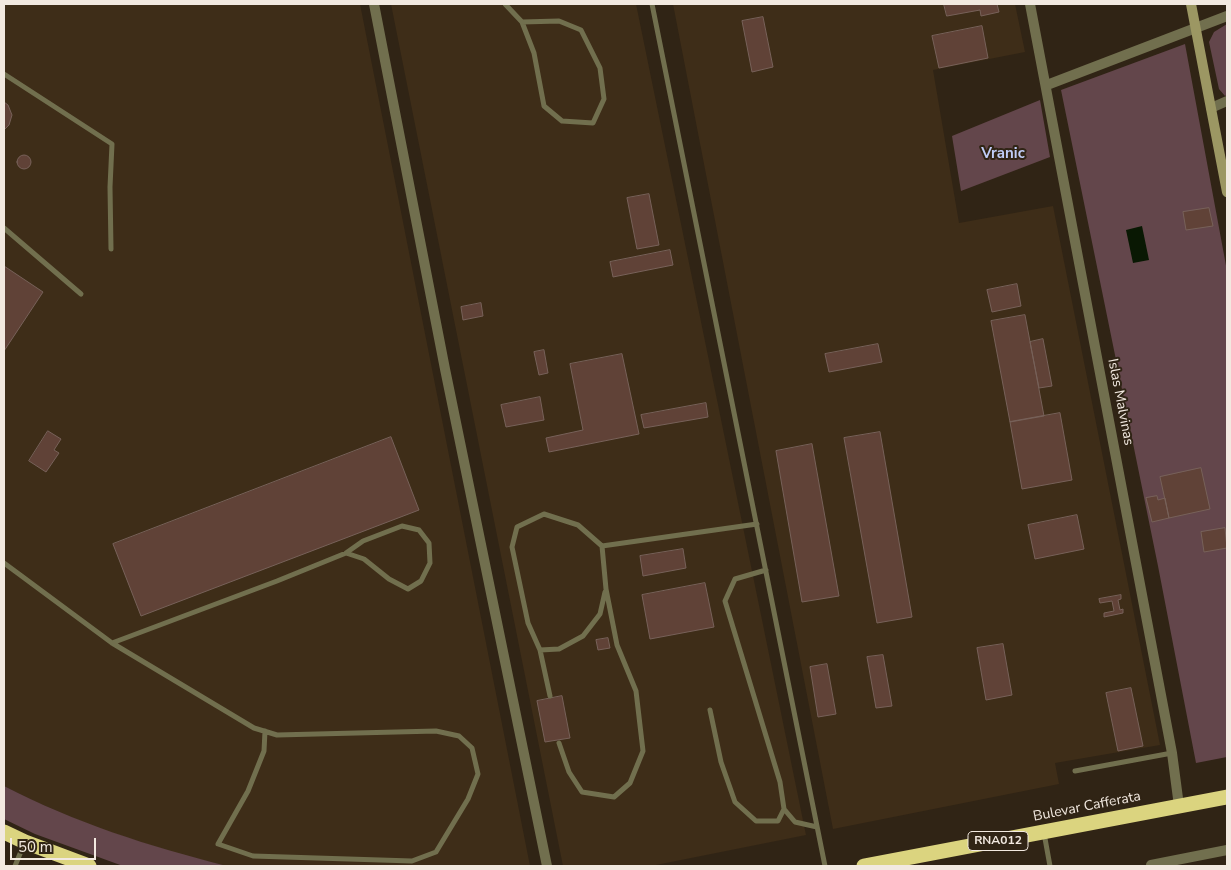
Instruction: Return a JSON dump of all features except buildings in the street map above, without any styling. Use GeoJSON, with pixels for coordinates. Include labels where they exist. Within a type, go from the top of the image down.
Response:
{"type":"FeatureCollection","features":[{"type":"Feature","properties":{"kind":"highway","name":"Bulevar Cafferata"},"geometry":{"type":"LineString","coordinates":[[864,866],[1227,797]]}},
{"type":"Feature","properties":{"kind":"highway"},"geometry":{"type":"LineString","coordinates":[[4,832],[25,842],[90,866]]}},
{"type":"Feature","properties":{"kind":"street"},"geometry":{"type":"LineString","coordinates":[[374,4],[445,369],[547,866]]}},
{"type":"Feature","properties":{"kind":"street","name":"Islas Malvinas"},"geometry":{"type":"LineString","coordinates":[[1030,4],[1172,753],[1178,806]]}},
{"type":"Feature","properties":{"kind":"street"},"geometry":{"type":"LineString","coordinates":[[1191,4],[1227,192]]}},
{"type":"Feature","properties":{"kind":"street"},"geometry":{"type":"LineString","coordinates":[[1046,85],[1227,16]]}},
{"type":"Feature","properties":{"kind":"street"},"geometry":{"type":"LineString","coordinates":[[1211,108],[1227,101]]}},
{"type":"Feature","properties":{"kind":"street"},"geometry":{"type":"LineString","coordinates":[[1211,108],[1227,105]]}},
{"type":"Feature","properties":{"kind":"street"},"geometry":{"type":"LineString","coordinates":[[1151,865],[1227,850]]}},
{"type":"Feature","properties":{"kind":"lane"},"geometry":{"type":"LineString","coordinates":[[505,4],[522,22],[534,53],[544,106],[562,121],[593,123],[604,99],[600,68],[581,30],[559,21],[522,22]]}},
{"type":"Feature","properties":{"kind":"lane"},"geometry":{"type":"LineString","coordinates":[[652,4],[825,866]]}},
{"type":"Feature","properties":{"kind":"lane"},"geometry":{"type":"LineString","coordinates":[[4,74],[112,144],[110,249]]}},
{"type":"Feature","properties":{"kind":"lane"},"geometry":{"type":"LineString","coordinates":[[4,228],[81,294]]}},
{"type":"Feature","properties":{"kind":"lane"},"geometry":{"type":"LineString","coordinates":[[550,696],[540,650],[528,622],[512,548],[518,526],[544,514],[578,525],[602,546],[606,589],[617,646],[636,691],[643,750],[630,783],[614,797],[582,792],[569,772],[559,743]]}},
{"type":"Feature","properties":{"kind":"lane"},"geometry":{"type":"LineString","coordinates":[[602,546],[756,524]]}},
{"type":"Feature","properties":{"kind":"lane"},"geometry":{"type":"LineString","coordinates":[[112,643],[277,581],[346,553],[363,541],[402,526],[419,530],[429,543],[430,563],[421,581],[408,589],[389,580],[364,559],[346,553]]}},
{"type":"Feature","properties":{"kind":"lane"},"geometry":{"type":"LineString","coordinates":[[4,563],[112,643],[254,728],[265,731],[277,735],[436,731],[459,736],[472,748],[478,774],[468,799],[436,852],[412,861],[254,856],[218,844],[248,791],[258,767],[264,752],[265,731]]}},
{"type":"Feature","properties":{"kind":"lane"},"geometry":{"type":"LineString","coordinates":[[766,570],[735,579],[725,601],[780,782],[784,809],[795,822],[817,828]]}},
{"type":"Feature","properties":{"kind":"lane"},"geometry":{"type":"LineString","coordinates":[[540,650],[559,649],[582,636],[600,614],[606,589]]}},
{"type":"Feature","properties":{"kind":"lane"},"geometry":{"type":"LineString","coordinates":[[710,710],[721,762],[735,802],[756,821],[778,821],[784,809]]}},
{"type":"Feature","properties":{"kind":"lane"},"geometry":{"type":"LineString","coordinates":[[1075,771],[1172,753]]}},
{"type":"Feature","properties":{"kind":"lane"},"geometry":{"type":"LineString","coordinates":[[1044,832],[1050,866]]}},
{"type":"Feature","properties":{"kind":"lane"},"geometry":{"type":"LineString","coordinates":[[15,866],[25,842]]}},
{"type":"Feature","properties":{"kind":"shaded area"},"geometry":{"type":"Polygon","coordinates":[[[4,4],[360,4],[530,866],[227,866],[178,854],[94,827],[4,786],[4,4]]]}},
{"type":"Feature","properties":{"kind":"shaded area"},"geometry":{"type":"Polygon","coordinates":[[[391,4],[636,4],[806,835],[651,866],[563,866],[391,4]]]}},
{"type":"Feature","properties":{"kind":"shaded area"},"geometry":{"type":"Polygon","coordinates":[[[673,4],[1015,4],[1025,52],[933,70],[959,223],[1053,206],[1160,745],[1055,763],[1059,784],[833,829],[673,4]]]}},
{"type":"Feature","properties":{"kind":"shaded area"},"geometry":{"type":"Polygon","coordinates":[[[1227,24],[1227,95],[1225,96],[1219,89],[1209,42],[1214,32],[1227,24]]]}},
{"type":"Feature","properties":{"kind":"shaded area"},"geometry":{"type":"Polygon","coordinates":[[[1185,44],[1227,271],[1227,757],[1196,763],[1061,90],[1185,44]]]}},
{"type":"Feature","properties":{"kind":"shaded area"},"geometry":{"type":"Polygon","coordinates":[[[1040,100],[1050,157],[961,191],[952,136],[1040,100]]]}},
{"type":"Feature","properties":{"kind":"shaded area"},"geometry":{"type":"Polygon","coordinates":[[[1142,226],[1149,260],[1133,263],[1126,230],[1142,226]]]}},
{"type":"Feature","properties":{"kind":"shaded area"},"geometry":{"type":"Polygon","coordinates":[[[4,786],[85,822],[141,842],[227,866],[123,866],[35,834],[4,819],[4,786]]]}},
{"type":"Feature","properties":{"kind":"district","name":"Vranic"},"geometry":{"type":"Point","coordinates":[1003,154]}}]}
